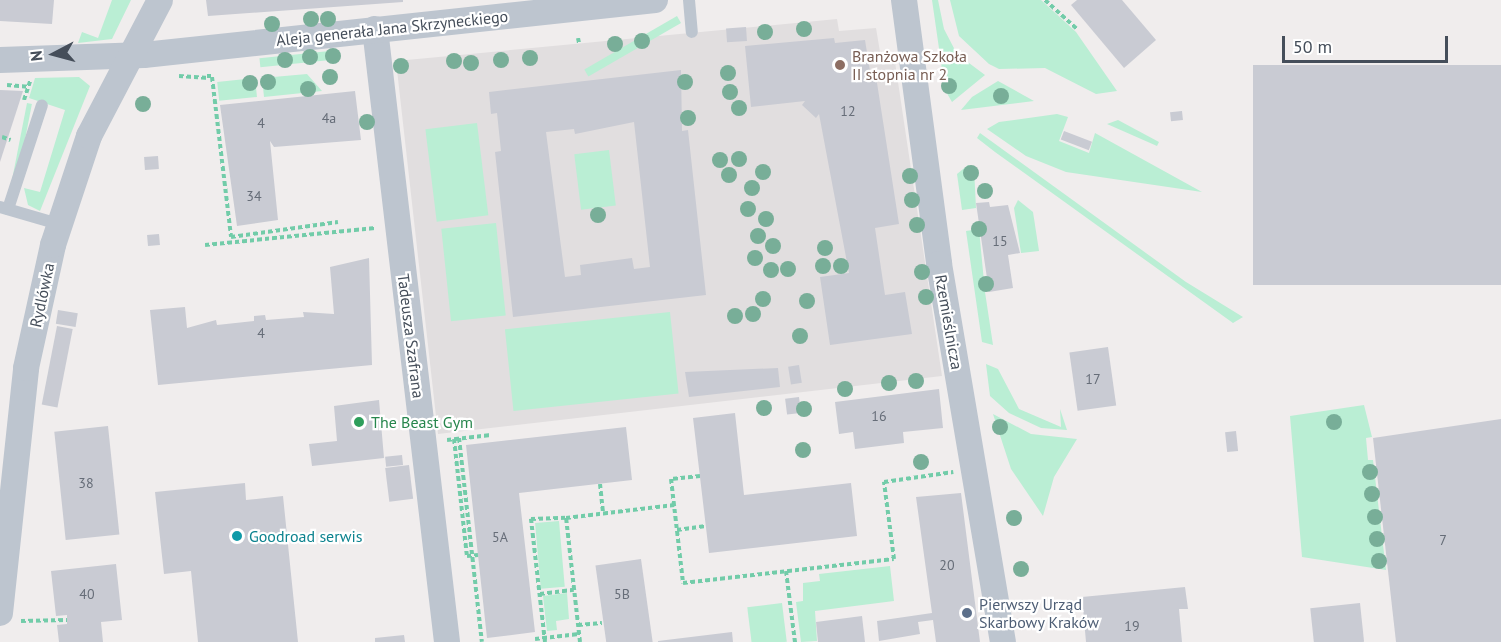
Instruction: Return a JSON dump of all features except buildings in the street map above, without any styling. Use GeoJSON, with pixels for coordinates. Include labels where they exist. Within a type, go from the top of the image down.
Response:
{"type":"FeatureCollection","features":[{"type":"Feature","properties":{"kind":"street","name":"Rydlówka"},"geometry":{"type":"LineString","coordinates":[[6,616],[26,368],[58,224],[86,144],[160,0]]}},
{"type":"Feature","properties":{"kind":"street","name":"Aleja generała Jana Skrzyneckiego"},"geometry":{"type":"LineString","coordinates":[[0,60],[130,56],[655,0]]}},
{"type":"Feature","properties":{"kind":"street","name":"Rzemieślnicza"},"geometry":{"type":"LineString","coordinates":[[904,0],[939,264],[1003,642]]}},
{"type":"Feature","properties":{"kind":"street","name":"Tadeusza Szafrana"},"geometry":{"type":"LineString","coordinates":[[375,29],[447,642]]}},
{"type":"Feature","properties":{"kind":"lane"},"geometry":{"type":"LineString","coordinates":[[689,0],[692,32]]}},
{"type":"Feature","properties":{"kind":"lane"},"geometry":{"type":"LineString","coordinates":[[42,105],[4,208],[58,224]]}},
{"type":"Feature","properties":{"kind":"path"},"geometry":{"type":"LineString","coordinates":[[1045,0],[1077,29]]}},
{"type":"Feature","properties":{"kind":"path"},"geometry":{"type":"LineString","coordinates":[[169,72],[189,79],[211,77],[231,237],[338,222]]}},
{"type":"Feature","properties":{"kind":"path"},"geometry":{"type":"LineString","coordinates":[[0,85],[28,87]]}},
{"type":"Feature","properties":{"kind":"path"},"geometry":{"type":"LineString","coordinates":[[2,137],[11,140]]}},
{"type":"Feature","properties":{"kind":"path"},"geometry":{"type":"LineString","coordinates":[[206,245],[397,226]]}},
{"type":"Feature","properties":{"kind":"path"},"geometry":{"type":"LineString","coordinates":[[478,555],[467,556],[454,439],[491,435]]}},
{"type":"Feature","properties":{"kind":"path"},"geometry":{"type":"LineString","coordinates":[[459,438],[482,642]]}},
{"type":"Feature","properties":{"kind":"path"},"geometry":{"type":"LineString","coordinates":[[462,464],[468,464]]}},
{"type":"Feature","properties":{"kind":"path"},"geometry":{"type":"LineString","coordinates":[[700,476],[671,479],[683,583],[894,559],[884,482],[957,472]]}},
{"type":"Feature","properties":{"kind":"path"},"geometry":{"type":"LineString","coordinates":[[600,484],[603,513]]}},
{"type":"Feature","properties":{"kind":"path"},"geometry":{"type":"LineString","coordinates":[[465,495],[471,494]]}},
{"type":"Feature","properties":{"kind":"path"},"geometry":{"type":"LineString","coordinates":[[545,640],[531,519],[566,518],[674,505]]}},
{"type":"Feature","properties":{"kind":"path"},"geometry":{"type":"LineString","coordinates":[[566,518],[580,642]]}},
{"type":"Feature","properties":{"kind":"path"},"geometry":{"type":"LineString","coordinates":[[468,519],[474,519]]}},
{"type":"Feature","properties":{"kind":"path"},"geometry":{"type":"LineString","coordinates":[[677,530],[706,526]]}},
{"type":"Feature","properties":{"kind":"path"},"geometry":{"type":"LineString","coordinates":[[786,571],[795,642]]}},
{"type":"Feature","properties":{"kind":"path"},"geometry":{"type":"LineString","coordinates":[[540,594],[574,590]]}},
{"type":"Feature","properties":{"kind":"path"},"geometry":{"type":"LineString","coordinates":[[478,607],[484,607]]}},
{"type":"Feature","properties":{"kind":"path"},"geometry":{"type":"LineString","coordinates":[[6,616],[44,622],[67,620]]}},
{"type":"Feature","properties":{"kind":"path"},"geometry":{"type":"LineString","coordinates":[[44,622],[45,628]]}},
{"type":"Feature","properties":{"kind":"path"},"geometry":{"type":"LineString","coordinates":[[578,625],[602,623]]}},
{"type":"Feature","properties":{"kind":"path"},"geometry":{"type":"LineString","coordinates":[[535,639],[545,640],[579,634]]}},
{"type":"Feature","properties":{"kind":"shaded area"},"geometry":{"type":"Polygon","coordinates":[[[837,19],[839,31],[876,28],[882,64],[895,62],[942,376],[438,434],[396,61],[837,19]]]}},
{"type":"Feature","properties":{"kind":"green space"},"geometry":{"type":"Polygon","coordinates":[[[112,0],[131,0],[112,39],[78,43],[82,32],[98,38],[112,0]]]}},
{"type":"Feature","properties":{"kind":"green space"},"geometry":{"type":"Polygon","coordinates":[[[932,0],[938,0],[944,29],[957,54],[985,75],[952,102],[945,90],[932,0]]]}},
{"type":"Feature","properties":{"kind":"green space"},"geometry":{"type":"Polygon","coordinates":[[[950,0],[1041,0],[1076,32],[1117,91],[1096,94],[1045,68],[999,69],[989,64],[959,36],[950,0]]]}},
{"type":"Feature","properties":{"kind":"green space"},"geometry":{"type":"Polygon","coordinates":[[[677,16],[681,23],[588,76],[584,70],[677,16]]]}},
{"type":"Feature","properties":{"kind":"green space"},"geometry":{"type":"Polygon","coordinates":[[[339,50],[340,59],[260,67],[259,58],[339,50]]]}},
{"type":"Feature","properties":{"kind":"green space"},"geometry":{"type":"Polygon","coordinates":[[[307,74],[322,91],[264,97],[262,78],[307,74]]]}},
{"type":"Feature","properties":{"kind":"green space"},"geometry":{"type":"Polygon","coordinates":[[[79,77],[90,86],[40,211],[28,205],[24,188],[40,192],[65,110],[29,98],[35,78],[79,77]]]}},
{"type":"Feature","properties":{"kind":"green space"},"geometry":{"type":"Polygon","coordinates":[[[255,78],[257,97],[219,101],[217,82],[255,78]]]}},
{"type":"Feature","properties":{"kind":"green space"},"geometry":{"type":"Polygon","coordinates":[[[998,81],[1034,101],[961,110],[972,97],[998,81]]]}},
{"type":"Feature","properties":{"kind":"green space"},"geometry":{"type":"Polygon","coordinates":[[[27,103],[32,104],[17,180],[12,179],[27,103]]]}},
{"type":"Feature","properties":{"kind":"green space"},"geometry":{"type":"Polygon","coordinates":[[[1057,114],[1068,117],[1059,141],[1089,153],[1095,133],[1202,192],[1066,172],[1026,156],[987,129],[999,122],[1057,114]]]}},
{"type":"Feature","properties":{"kind":"green space"},"geometry":{"type":"Polygon","coordinates":[[[1118,120],[1159,142],[1157,146],[1107,124],[1118,120]]]}},
{"type":"Feature","properties":{"kind":"green space"},"geometry":{"type":"Polygon","coordinates":[[[477,123],[488,215],[437,222],[425,129],[477,123]]]}},
{"type":"Feature","properties":{"kind":"green space"},"geometry":{"type":"Polygon","coordinates":[[[980,133],[1186,282],[1243,317],[1233,323],[995,152],[977,138],[980,133]]]}},
{"type":"Feature","properties":{"kind":"green space"},"geometry":{"type":"Polygon","coordinates":[[[609,150],[616,206],[581,210],[574,154],[609,150]]]}},
{"type":"Feature","properties":{"kind":"green space"},"geometry":{"type":"Polygon","coordinates":[[[968,165],[974,168],[976,208],[962,210],[957,174],[968,165]]]}},
{"type":"Feature","properties":{"kind":"green space"},"geometry":{"type":"Polygon","coordinates":[[[1018,200],[1033,212],[1039,251],[1021,253],[1014,208],[1018,200]]]}},
{"type":"Feature","properties":{"kind":"green space"},"geometry":{"type":"Polygon","coordinates":[[[496,223],[506,315],[451,321],[441,229],[496,223]]]}},
{"type":"Feature","properties":{"kind":"green space"},"geometry":{"type":"Polygon","coordinates":[[[979,229],[993,345],[982,342],[966,231],[979,229]]]}},
{"type":"Feature","properties":{"kind":"green space"},"geometry":{"type":"Polygon","coordinates":[[[670,312],[679,394],[513,411],[505,329],[670,312]]]}},
{"type":"Feature","properties":{"kind":"green space"},"geometry":{"type":"Polygon","coordinates":[[[986,364],[998,369],[1019,409],[1061,427],[1060,409],[1067,430],[1041,428],[1009,413],[990,396],[986,364]]]}},
{"type":"Feature","properties":{"kind":"green space"},"geometry":{"type":"Polygon","coordinates":[[[1364,405],[1372,437],[1366,438],[1368,460],[1373,460],[1386,570],[1302,557],[1290,416],[1364,405]]]}},
{"type":"Feature","properties":{"kind":"green space"},"geometry":{"type":"Polygon","coordinates":[[[993,414],[1031,434],[1077,439],[1054,477],[1043,516],[1011,469],[993,414]]]}},
{"type":"Feature","properties":{"kind":"green space"},"geometry":{"type":"Polygon","coordinates":[[[559,521],[565,587],[541,589],[535,523],[559,521]]]}},
{"type":"Feature","properties":{"kind":"green space"},"geometry":{"type":"Polygon","coordinates":[[[890,566],[894,601],[815,611],[817,641],[801,642],[796,602],[803,601],[803,583],[820,581],[819,574],[890,566]]]}},
{"type":"Feature","properties":{"kind":"green space"},"geometry":{"type":"Polygon","coordinates":[[[567,593],[569,619],[556,621],[557,630],[547,631],[543,596],[567,593]]]}},
{"type":"Feature","properties":{"kind":"green space"},"geometry":{"type":"Polygon","coordinates":[[[782,603],[787,642],[752,642],[747,607],[782,603]]]}},
{"type":"Feature","properties":{"kind":"place","name":"Branżowa Szkoła II stopnia nr 2"},"geometry":{"type":"Point","coordinates":[840,65]}},
{"type":"Feature","properties":{"kind":"place","name":"The Beast Gym"},"geometry":{"type":"Point","coordinates":[359,422]}},
{"type":"Feature","properties":{"kind":"place","name":"Goodroad serwis"},"geometry":{"type":"Point","coordinates":[237,536]}},
{"type":"Feature","properties":{"kind":"place","name":"Pierwszy Urząd Skarbowy Kraków"},"geometry":{"type":"Point","coordinates":[967,613]}}]}
